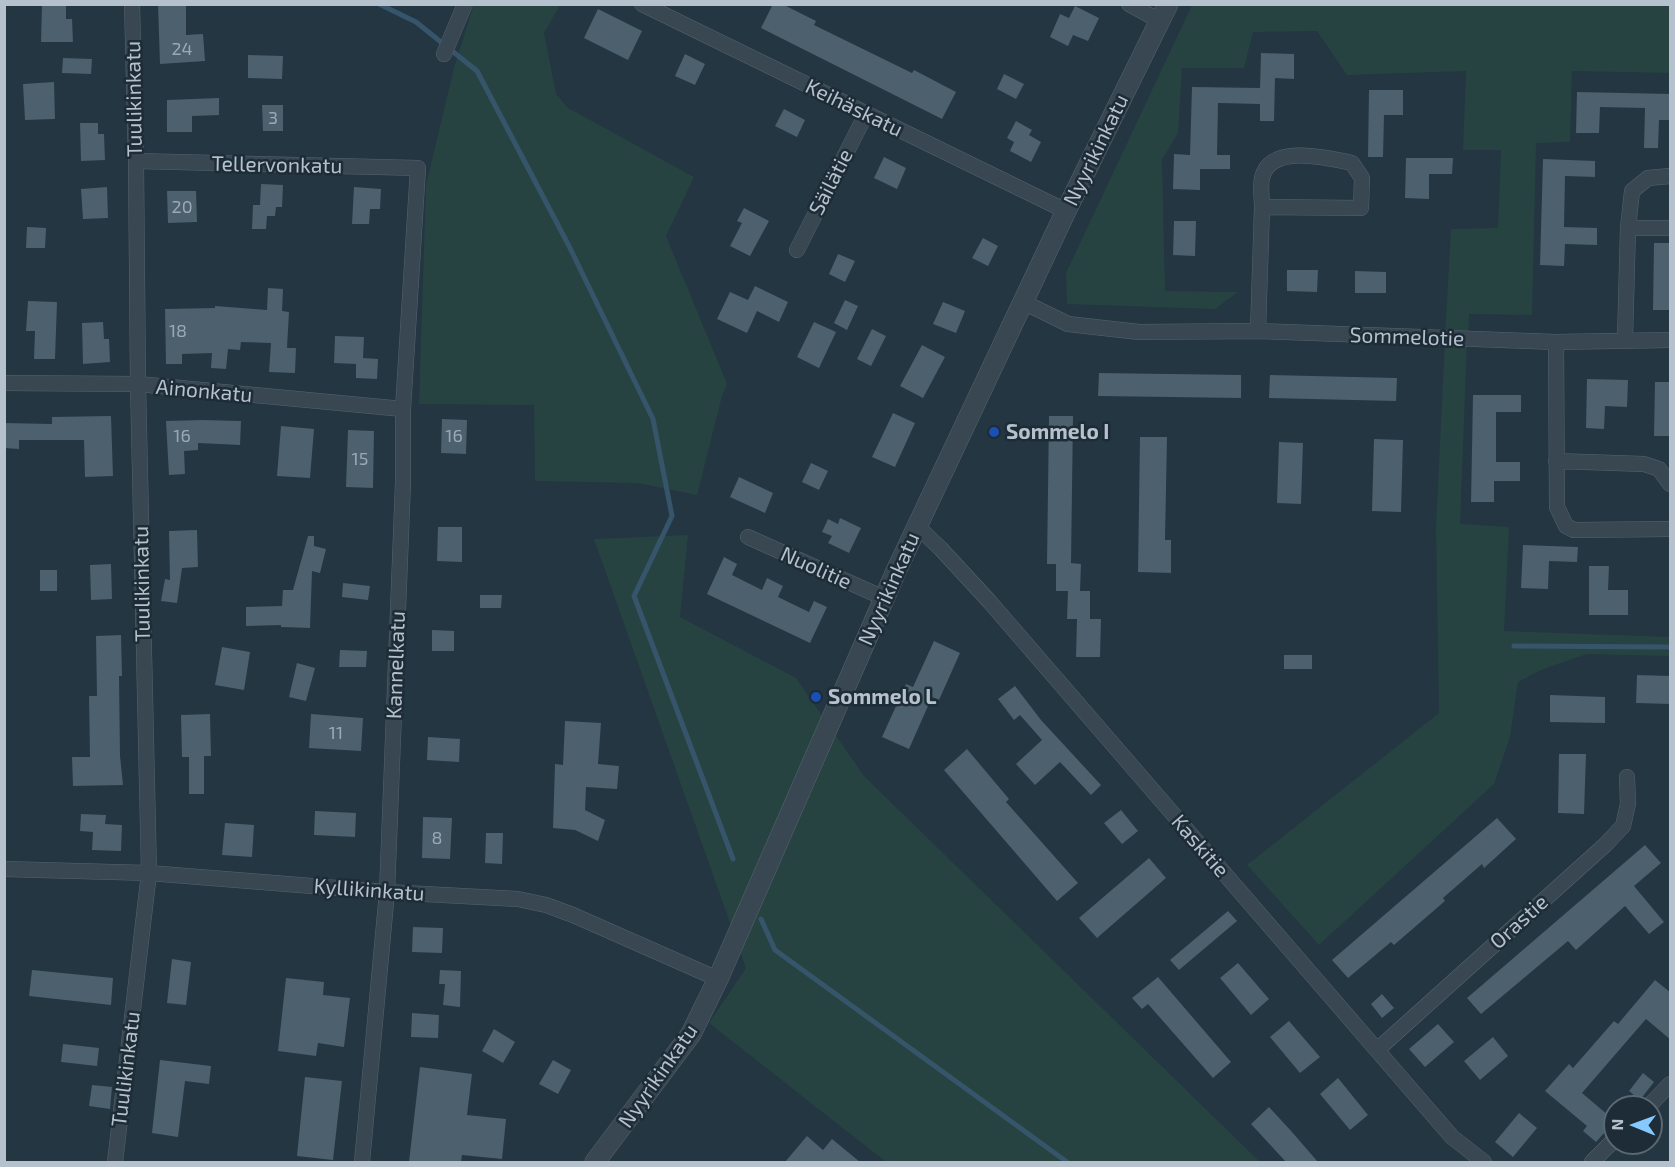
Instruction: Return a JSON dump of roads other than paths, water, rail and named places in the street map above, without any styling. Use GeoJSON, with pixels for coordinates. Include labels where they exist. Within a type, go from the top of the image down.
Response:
{"type":"FeatureCollection","features":[{"type":"Feature","properties":{"kind":"street","name":"Tuulikinkatu"},"geometry":{"type":"LineString","coordinates":[[115,1162],[149,873],[132,4]]}},
{"type":"Feature","properties":{"kind":"street"},"geometry":{"type":"LineString","coordinates":[[444,54],[465,4]]}},
{"type":"Feature","properties":{"kind":"street","name":"Keihäskatu"},"geometry":{"type":"LineString","coordinates":[[642,4],[1066,211]]}},
{"type":"Feature","properties":{"kind":"street"},"geometry":{"type":"LineString","coordinates":[[1129,4],[1164,13]]}},
{"type":"Feature","properties":{"kind":"street","name":"Nyyrikinkatu"},"geometry":{"type":"LineString","coordinates":[[595,1162],[691,1034],[718,980],[884,598],[1066,211],[1164,13]]}},
{"type":"Feature","properties":{"kind":"street","name":"Säilätie"},"geometry":{"type":"LineString","coordinates":[[797,250],[866,114]]}},
{"type":"Feature","properties":{"kind":"street"},"geometry":{"type":"LineString","coordinates":[[1258,331],[1262,207],[1263,177],[1270,164],[1291,156],[1317,155],[1352,163],[1362,178],[1361,208],[1262,207]]}},
{"type":"Feature","properties":{"kind":"street","name":"Tellervonkatu"},"geometry":{"type":"LineString","coordinates":[[136,161],[418,168]]}},
{"type":"Feature","properties":{"kind":"street","name":"Kannelkatu"},"geometry":{"type":"LineString","coordinates":[[362,1162],[387,892],[403,482],[403,410],[418,168]]}},
{"type":"Feature","properties":{"kind":"street"},"geometry":{"type":"LineString","coordinates":[[1625,340],[1628,228],[1632,191],[1648,178],[1671,176]]}},
{"type":"Feature","properties":{"kind":"street"},"geometry":{"type":"LineString","coordinates":[[1628,228],[1671,228]]}},
{"type":"Feature","properties":{"kind":"street","name":"Sommelotie"},"geometry":{"type":"LineString","coordinates":[[1023,302],[1068,324],[1139,332],[1258,331],[1556,342],[1671,340]]}},
{"type":"Feature","properties":{"kind":"street"},"geometry":{"type":"LineString","coordinates":[[1556,342],[1557,507],[1566,526],[1574,530],[1671,529]]}},
{"type":"Feature","properties":{"kind":"street","name":"Ainonkatu"},"geometry":{"type":"LineString","coordinates":[[4,382],[138,384],[403,410]]}},
{"type":"Feature","properties":{"kind":"street"},"geometry":{"type":"LineString","coordinates":[[1556,461],[1644,464],[1659,469],[1671,484]]}},
{"type":"Feature","properties":{"kind":"street","name":"Kaskitie"},"geometry":{"type":"LineString","coordinates":[[918,527],[989,602],[1452,1137],[1484,1162]]}},
{"type":"Feature","properties":{"kind":"street","name":"Nuolitie"},"geometry":{"type":"LineString","coordinates":[[748,537],[884,598]]}},
{"type":"Feature","properties":{"kind":"street","name":"Orastie"},"geometry":{"type":"LineString","coordinates":[[1377,1050],[1623,826],[1628,804],[1627,777]]}},
{"type":"Feature","properties":{"kind":"street","name":"Kyllikinkatu"},"geometry":{"type":"LineString","coordinates":[[4,870],[149,873],[387,892],[518,899],[546,905],[718,980]]}},
{"type":"Feature","properties":{"kind":"street"},"geometry":{"type":"LineString","coordinates":[[1660,1095],[1671,1084]]}},
{"type":"Feature","properties":{"kind":"street"},"geometry":{"type":"LineString","coordinates":[[1592,1162],[1603,1151]]}},
{"type":"Feature","properties":{"kind":"waterway"},"geometry":{"type":"LineString","coordinates":[[379,4],[416,22],[477,71],[569,246],[653,419],[672,516],[634,596],[733,859]]}},
{"type":"Feature","properties":{"kind":"waterway"},"geometry":{"type":"LineString","coordinates":[[1514,646],[1670,647]]}},
{"type":"Feature","properties":{"kind":"waterway"},"geometry":{"type":"LineString","coordinates":[[761,919],[775,950],[1067,1162]]}},
{"type":"Feature","properties":{"kind":"place","name":"Sommelo I"},"geometry":{"type":"Point","coordinates":[994,432]}},
{"type":"Feature","properties":{"kind":"place","name":"Sommelo L"},"geometry":{"type":"Point","coordinates":[816,697]}}]}
